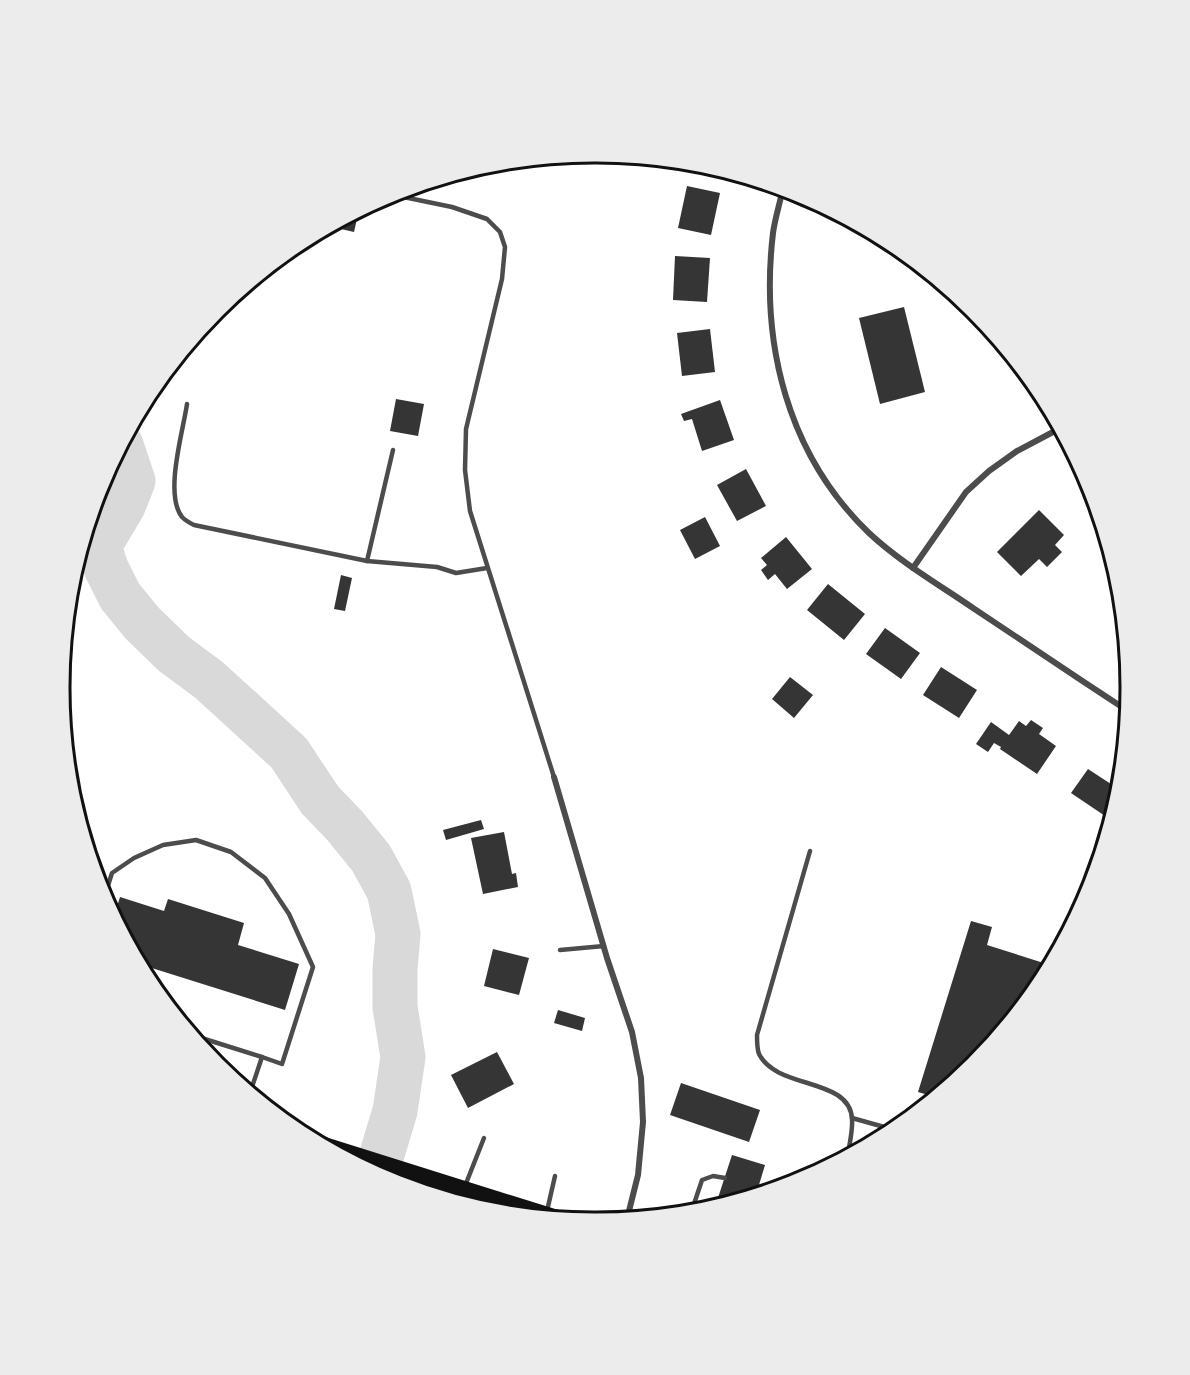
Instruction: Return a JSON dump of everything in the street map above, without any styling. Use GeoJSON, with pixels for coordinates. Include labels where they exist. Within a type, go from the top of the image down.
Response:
{"type":"FeatureCollection","features":[{"type":"Feature","properties":{"kind":"main road"},"geometry":{"type":"LineString","coordinates":[[358,1155],[525,1208]]}},
{"type":"Feature","properties":{"kind":"street"},"geometry":{"type":"LineString","coordinates":[[781,197],[774,230],[769,278],[770,322],[778,371],[792,416],[809,453],[834,494],[869,533],[912,568],[1119,705]]}},
{"type":"Feature","properties":{"kind":"street"},"geometry":{"type":"LineString","coordinates":[[912,568],[966,492],[988,471],[1017,451],[1053,432]]}},
{"type":"Feature","properties":{"kind":"street"},"geometry":{"type":"LineString","coordinates":[[554,777],[632,1032],[640,1078],[643,1122],[638,1175],[629,1211]]}},
{"type":"Feature","properties":{"kind":"lane"},"geometry":{"type":"LineString","coordinates":[[408,198],[452,207],[487,219],[501,232],[505,247],[502,279],[466,429],[465,470],[470,511],[554,777]]}},
{"type":"Feature","properties":{"kind":"lane"},"geometry":{"type":"LineString","coordinates":[[187,404],[175,483],[177,507],[183,518],[194,525],[367,561],[437,567],[456,573],[487,568]]}},
{"type":"Feature","properties":{"kind":"lane"},"geometry":{"type":"LineString","coordinates":[[367,561],[393,450]]}},
{"type":"Feature","properties":{"kind":"lane"},"geometry":{"type":"LineString","coordinates":[[108,884],[112,873],[135,858],[163,845],[196,840],[231,852],[266,878],[289,914],[313,967],[282,1064],[208,1040]]}},
{"type":"Feature","properties":{"kind":"lane"},"geometry":{"type":"LineString","coordinates":[[810,851],[757,1035],[758,1052],[767,1065],[780,1075],[837,1094],[847,1103],[852,1118],[849,1146]]}},
{"type":"Feature","properties":{"kind":"lane"},"geometry":{"type":"LineString","coordinates":[[560,950],[604,946]]}},
{"type":"Feature","properties":{"kind":"lane"},"geometry":{"type":"LineString","coordinates":[[253,1085],[262,1058]]}},
{"type":"Feature","properties":{"kind":"lane"},"geometry":{"type":"LineString","coordinates":[[852,1118],[882,1126]]}},
{"type":"Feature","properties":{"kind":"lane"},"geometry":{"type":"LineString","coordinates":[[464,1189],[484,1138]]}},
{"type":"Feature","properties":{"kind":"lane"},"geometry":{"type":"LineString","coordinates":[[547,1210],[555,1176]]}},
{"type":"Feature","properties":{"kind":"lane"},"geometry":{"type":"LineString","coordinates":[[695,1202],[702,1180],[713,1176],[725,1178]]}},
{"type":"Feature","properties":{"kind":"building"},"geometry":{"type":"Polygon","coordinates":[[[687,186],[720,193],[711,235],[678,228],[687,186]]]}},
{"type":"Feature","properties":{"kind":"building"},"geometry":{"type":"Polygon","coordinates":[[[357,220],[354,232],[341,229],[357,220]]]}},
{"type":"Feature","properties":{"kind":"building"},"geometry":{"type":"Polygon","coordinates":[[[675,256],[710,258],[707,302],[673,300],[675,256]]]}},
{"type":"Feature","properties":{"kind":"building"},"geometry":{"type":"Polygon","coordinates":[[[904,307],[925,392],[880,404],[859,318],[904,307]]]}},
{"type":"Feature","properties":{"kind":"building"},"geometry":{"type":"Polygon","coordinates":[[[710,329],[715,372],[682,376],[677,333],[710,329]]]}},
{"type":"Feature","properties":{"kind":"building"},"geometry":{"type":"Polygon","coordinates":[[[396,399],[424,404],[418,436],[390,431],[396,399]]]}},
{"type":"Feature","properties":{"kind":"building"},"geometry":{"type":"Polygon","coordinates":[[[720,400],[734,440],[702,451],[692,419],[684,421],[681,414],[720,400]]]}},
{"type":"Feature","properties":{"kind":"building"},"geometry":{"type":"Polygon","coordinates":[[[746,469],[766,506],[737,521],[717,485],[746,469]]]}},
{"type":"Feature","properties":{"kind":"building"},"geometry":{"type":"Polygon","coordinates":[[[1039,510],[1064,535],[1055,545],[1062,552],[1047,567],[1039,559],[1021,576],[997,552],[1039,510]]]}},
{"type":"Feature","properties":{"kind":"building"},"geometry":{"type":"Polygon","coordinates":[[[705,517],[720,546],[695,559],[680,530],[705,517]]]}},
{"type":"Feature","properties":{"kind":"building"},"geometry":{"type":"Polygon","coordinates":[[[786,537],[812,569],[787,589],[775,574],[768,580],[761,570],[767,565],[761,558],[786,537]]]}},
{"type":"Feature","properties":{"kind":"building"},"geometry":{"type":"Polygon","coordinates":[[[341,575],[352,578],[345,611],[334,609],[341,575]]]}},
{"type":"Feature","properties":{"kind":"building"},"geometry":{"type":"Polygon","coordinates":[[[828,584],[865,614],[844,640],[807,610],[828,584]]]}},
{"type":"Feature","properties":{"kind":"building"},"geometry":{"type":"Polygon","coordinates":[[[885,628],[920,653],[901,679],[866,654],[885,628]]]}},
{"type":"Feature","properties":{"kind":"building"},"geometry":{"type":"Polygon","coordinates":[[[941,667],[977,690],[959,718],[923,695],[941,667]]]}},
{"type":"Feature","properties":{"kind":"building"},"geometry":{"type":"Polygon","coordinates":[[[790,677],[813,695],[794,718],[772,699],[790,677]]]}},
{"type":"Feature","properties":{"kind":"building"},"geometry":{"type":"Polygon","coordinates":[[[1031,720],[1043,728],[1039,734],[1056,746],[1037,774],[994,743],[988,752],[976,744],[991,722],[1009,735],[1019,721],[1026,726],[1031,720]]]}},
{"type":"Feature","properties":{"kind":"building"},"geometry":{"type":"Polygon","coordinates":[[[1088,769],[1110,784],[1104,815],[1071,793],[1088,769]]]}},
{"type":"Feature","properties":{"kind":"building"},"geometry":{"type":"Polygon","coordinates":[[[481,820],[484,829],[446,840],[443,830],[481,820]]]}},
{"type":"Feature","properties":{"kind":"building"},"geometry":{"type":"Polygon","coordinates":[[[504,832],[512,874],[516,873],[518,887],[483,894],[471,838],[504,832]]]}},
{"type":"Feature","properties":{"kind":"building"},"geometry":{"type":"Polygon","coordinates":[[[120,897],[164,911],[168,899],[244,923],[238,945],[299,964],[285,1010],[152,968],[118,904],[120,897]]]}},
{"type":"Feature","properties":{"kind":"building"},"geometry":{"type":"Polygon","coordinates":[[[971,921],[992,927],[987,945],[1041,962],[1011,1007],[966,1058],[926,1094],[918,1092],[971,921]]]}},
{"type":"Feature","properties":{"kind":"building"},"geometry":{"type":"Polygon","coordinates":[[[493,949],[529,958],[519,995],[484,986],[493,949]]]}},
{"type":"Feature","properties":{"kind":"building"},"geometry":{"type":"Polygon","coordinates":[[[558,1010],[585,1018],[582,1031],[554,1023],[558,1010]]]}},
{"type":"Feature","properties":{"kind":"building"},"geometry":{"type":"Polygon","coordinates":[[[497,1052],[514,1084],[468,1108],[451,1075],[497,1052]]]}},
{"type":"Feature","properties":{"kind":"building"},"geometry":{"type":"Polygon","coordinates":[[[681,1083],[760,1110],[749,1142],[670,1115],[681,1083]]]}},
{"type":"Feature","properties":{"kind":"building"},"geometry":{"type":"Polygon","coordinates":[[[732,1155],[765,1165],[759,1186],[718,1197],[732,1155]]]}},
{"type":"Feature","properties":{"kind":"waterway"},"geometry":{"type":"LineString","coordinates":[[125,456],[133,481],[123,506],[99,546],[106,568],[120,596],[142,623],[174,654],[209,680],[289,753],[320,800],[371,858],[389,891],[398,934],[395,1007],[403,1057],[395,1111],[379,1165]]}}]}
